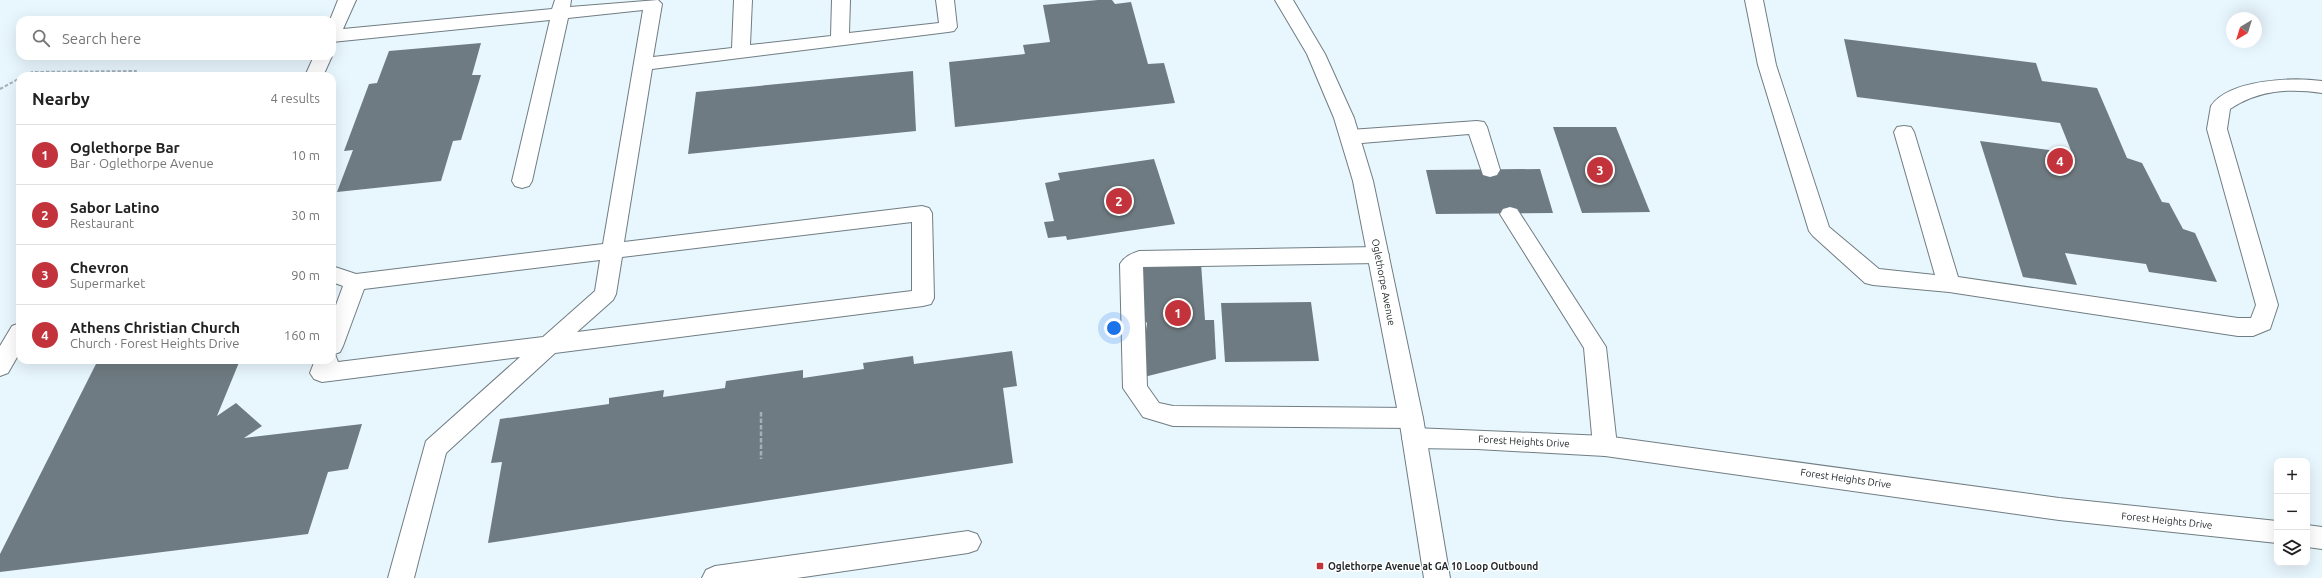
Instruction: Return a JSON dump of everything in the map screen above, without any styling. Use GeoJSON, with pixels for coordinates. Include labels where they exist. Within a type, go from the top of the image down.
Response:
{"type":"FeatureCollection","features":[{"type":"Feature","properties":{"kind":"main road"},"geometry":{"type":"LineString","coordinates":[[336,26],[347,0]]}},
{"type":"Feature","properties":{"kind":"main road"},"geometry":{"type":"LineString","coordinates":[[741,52],[743,0]]}},
{"type":"Feature","properties":{"kind":"main road"},"geometry":{"type":"LineString","coordinates":[[840,40],[841,0]]}},
{"type":"Feature","properties":{"kind":"main road"},"geometry":{"type":"LineString","coordinates":[[643,64],[948,27],[944,0]]}},
{"type":"Feature","properties":{"kind":"main road","name":"Oglethorpe Avenue"},"geometry":{"type":"LineString","coordinates":[[1284,0],[1316,54],[1344,118],[1363,181],[1412,428],[1437,578]]}},
{"type":"Feature","properties":{"kind":"main road"},"geometry":{"type":"LineString","coordinates":[[1754,0],[1767,65],[1820,231],[1873,277],[1949,284],[2238,327],[2253,327],[2262,323],[2267,305],[2217,129],[2221,106],[2248,90],[2294,84],[2322,87]]}},
{"type":"Feature","properties":{"kind":"main road"},"geometry":{"type":"LineString","coordinates":[[336,35],[562,7],[654,2],[605,294],[435,448],[401,578]]}},
{"type":"Feature","properties":{"kind":"main road"},"geometry":{"type":"LineString","coordinates":[[522,180],[562,7]]}},
{"type":"Feature","properties":{"kind":"main road"},"geometry":{"type":"LineString","coordinates":[[316,72],[321,60]]}},
{"type":"Feature","properties":{"kind":"main road"},"geometry":{"type":"LineString","coordinates":[[1350,137],[1477,127],[1490,170]]}},
{"type":"Feature","properties":{"kind":"main road"},"geometry":{"type":"LineString","coordinates":[[1904,132],[1949,284]]}},
{"type":"Feature","properties":{"kind":"main road"},"geometry":{"type":"LineString","coordinates":[[325,364],[322,373],[924,298],[922,213],[356,282],[336,275]]}},
{"type":"Feature","properties":{"kind":"main road"},"geometry":{"type":"LineString","coordinates":[[1510,214],[1595,347],[1605,446]]}},
{"type":"Feature","properties":{"kind":"main road","name":"Forest Heights Drive"},"geometry":{"type":"LineString","coordinates":[[1378,255],[1139,259],[1131,264],[1135,388],[1151,410],[1173,416],[1412,428],[1487,439],[1605,446],[2059,509],[2274,532]]}},
{"type":"Feature","properties":{"kind":"main road"},"geometry":{"type":"LineString","coordinates":[[336,335],[356,282]]}},
{"type":"Feature","properties":{"kind":"main road"},"geometry":{"type":"LineString","coordinates":[[0,367],[16,339]]}},
{"type":"Feature","properties":{"kind":"main road"},"geometry":{"type":"LineString","coordinates":[[2310,536],[2322,538]]}},
{"type":"Feature","properties":{"kind":"main road"},"geometry":{"type":"LineString","coordinates":[[715,578],[968,542]]}},
{"type":"Feature","properties":{"kind":"path"},"geometry":{"type":"LineString","coordinates":[[32,72],[135,72]]}},
{"type":"Feature","properties":{"kind":"path"},"geometry":{"type":"LineString","coordinates":[[0,89],[16,80]]}},
{"type":"Feature","properties":{"kind":"path"},"geometry":{"type":"LineString","coordinates":[[760,412],[761,459]]}},
{"type":"Feature","properties":{"kind":"building"},"geometry":{"type":"Polygon","coordinates":[[[1112,0],[1115,4],[1131,2],[1148,64],[1164,63],[1175,103],[955,127],[949,62],[1025,54],[1023,45],[1050,42],[1043,5],[1112,0]]]}},
{"type":"Feature","properties":{"kind":"building"},"geometry":{"type":"Polygon","coordinates":[[[1844,39],[2036,63],[2042,81],[2097,88],[2127,158],[2142,163],[2162,202],[2169,203],[2183,229],[2195,233],[2217,282],[2149,272],[2146,264],[2065,253],[2077,285],[2023,277],[1980,141],[2072,153],[2060,123],[1857,97],[1844,39]]]}},
{"type":"Feature","properties":{"kind":"building"},"geometry":{"type":"Polygon","coordinates":[[[481,43],[472,75],[481,75],[461,140],[453,141],[441,181],[337,192],[353,150],[344,151],[369,84],[377,83],[389,51],[481,43]]]}},
{"type":"Feature","properties":{"kind":"building"},"geometry":{"type":"Polygon","coordinates":[[[913,71],[916,131],[688,154],[696,92],[913,71]]]}},
{"type":"Feature","properties":{"kind":"building"},"geometry":{"type":"Polygon","coordinates":[[[1553,127],[1616,127],[1650,212],[1582,213],[1553,127]]]}},
{"type":"Feature","properties":{"kind":"building"},"geometry":{"type":"Polygon","coordinates":[[[1154,159],[1175,224],[1067,240],[1066,236],[1048,238],[1044,222],[1054,221],[1045,183],[1060,180],[1058,173],[1154,159]]]}},
{"type":"Feature","properties":{"kind":"building"},"geometry":{"type":"Polygon","coordinates":[[[1540,169],[1553,213],[1436,214],[1426,170],[1540,169]]]}},
{"type":"Feature","properties":{"kind":"building"},"geometry":{"type":"Polygon","coordinates":[[[1201,263],[1205,320],[1214,320],[1216,359],[1140,378],[1139,332],[1146,330],[1147,323],[1143,319],[1143,264],[1201,263]]]}},
{"type":"Feature","properties":{"kind":"building"},"geometry":{"type":"Polygon","coordinates":[[[1311,302],[1319,361],[1225,362],[1221,303],[1311,302]]]}},
{"type":"Feature","properties":{"kind":"building"},"geometry":{"type":"Polygon","coordinates":[[[1012,351],[1017,386],[1003,388],[1013,463],[488,543],[502,462],[491,463],[500,419],[609,404],[609,398],[664,390],[663,397],[725,388],[726,381],[803,370],[803,378],[864,369],[863,363],[913,356],[914,364],[1012,351]]]}},
{"type":"Feature","properties":{"kind":"building"},"geometry":{"type":"Polygon","coordinates":[[[96,364],[238,364],[217,416],[236,403],[262,426],[244,438],[362,424],[348,469],[328,472],[308,534],[0,572],[0,554],[96,364]]]}},
{"type":"Feature","properties":{"kind":"place","name":"Athens Christian Church"},"geometry":{"type":"Point","coordinates":[2060,161]}},
{"type":"Feature","properties":{"kind":"place","name":"Chevron"},"geometry":{"type":"Point","coordinates":[1600,170]}},
{"type":"Feature","properties":{"kind":"place","name":"Sabor Latino"},"geometry":{"type":"Point","coordinates":[1119,201]}},
{"type":"Feature","properties":{"kind":"place","name":"Oglethorpe Bar"},"geometry":{"type":"Point","coordinates":[1178,313]}},
{"type":"Feature","properties":{"kind":"place","name":"Oglethorpe Avenue at GA 10 Loop Outbound"},"geometry":{"type":"Point","coordinates":[1320,566]}}]}
